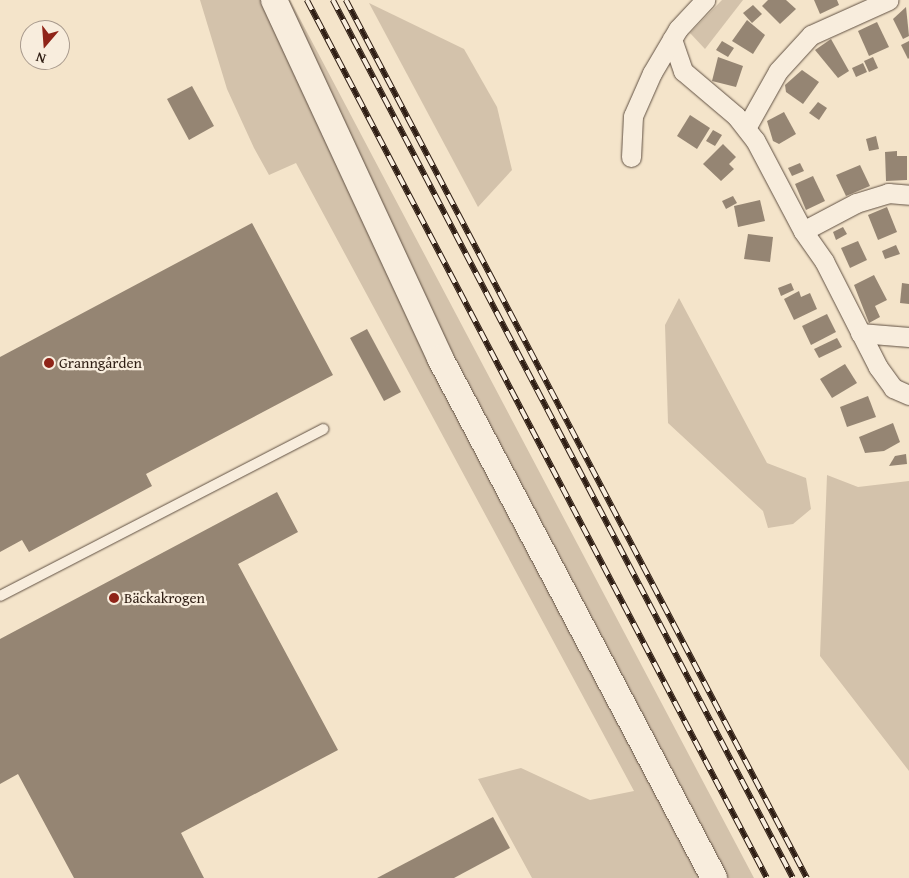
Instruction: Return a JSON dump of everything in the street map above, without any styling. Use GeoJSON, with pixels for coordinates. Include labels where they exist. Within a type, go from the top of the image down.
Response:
{"type":"FeatureCollection","features":[{"type":"Feature","properties":{"kind":"main road"},"geometry":{"type":"LineString","coordinates":[[274,0],[440,358],[714,878]]}},
{"type":"Feature","properties":{"kind":"street"},"geometry":{"type":"LineString","coordinates":[[631,157],[634,116],[672,39],[705,0]]}},
{"type":"Feature","properties":{"kind":"street"},"geometry":{"type":"LineString","coordinates":[[746,128],[778,71],[806,40],[833,22],[889,0]]}},
{"type":"Feature","properties":{"kind":"street"},"geometry":{"type":"LineString","coordinates":[[672,39],[683,71],[746,128],[803,231],[824,261],[860,333],[893,388],[909,395]]}},
{"type":"Feature","properties":{"kind":"street"},"geometry":{"type":"LineString","coordinates":[[803,231],[856,203],[888,193],[909,194]]}},
{"type":"Feature","properties":{"kind":"street"},"geometry":{"type":"LineString","coordinates":[[860,333],[909,337]]}},
{"type":"Feature","properties":{"kind":"lane"},"geometry":{"type":"LineString","coordinates":[[0,596],[323,428]]}},
{"type":"Feature","properties":{"kind":"shaded area"},"geometry":{"type":"Polygon","coordinates":[[[200,0],[290,0],[754,878],[532,878],[478,779],[521,768],[590,800],[634,791],[296,163],[269,175],[254,148],[227,89],[200,0]]]}},
{"type":"Feature","properties":{"kind":"shaded area"},"geometry":{"type":"Polygon","coordinates":[[[722,0],[743,0],[705,49],[690,33],[722,0]]]}},
{"type":"Feature","properties":{"kind":"shaded area"},"geometry":{"type":"Polygon","coordinates":[[[369,3],[464,49],[497,107],[512,170],[478,207],[369,3]]]}},
{"type":"Feature","properties":{"kind":"shaded area"},"geometry":{"type":"Polygon","coordinates":[[[679,298],[767,463],[806,478],[811,509],[793,524],[768,528],[763,511],[668,423],[665,325],[679,298]]]}},
{"type":"Feature","properties":{"kind":"shaded area"},"geometry":{"type":"Polygon","coordinates":[[[827,475],[858,487],[909,481],[909,771],[820,656],[827,475]]]}},
{"type":"Feature","properties":{"kind":"building"},"geometry":{"type":"Polygon","coordinates":[[[768,0],[786,0],[796,9],[780,24],[762,6],[768,0]]]}},
{"type":"Feature","properties":{"kind":"building"},"geometry":{"type":"Polygon","coordinates":[[[814,0],[837,0],[839,5],[820,14],[814,0]]]}},
{"type":"Feature","properties":{"kind":"building"},"geometry":{"type":"Polygon","coordinates":[[[753,5],[762,14],[752,23],[743,13],[753,5]]]}},
{"type":"Feature","properties":{"kind":"building"},"geometry":{"type":"Polygon","coordinates":[[[906,7],[909,36],[903,39],[893,19],[906,7]]]}},
{"type":"Feature","properties":{"kind":"building"},"geometry":{"type":"Polygon","coordinates":[[[747,20],[765,35],[753,54],[732,41],[747,20]]]}},
{"type":"Feature","properties":{"kind":"building"},"geometry":{"type":"Polygon","coordinates":[[[877,22],[889,47],[869,56],[858,31],[877,22]]]}},
{"type":"Feature","properties":{"kind":"building"},"geometry":{"type":"Polygon","coordinates":[[[831,39],[849,71],[838,78],[815,50],[831,39]]]}},
{"type":"Feature","properties":{"kind":"building"},"geometry":{"type":"Polygon","coordinates":[[[722,41],[734,48],[728,57],[716,50],[722,41]]]}},
{"type":"Feature","properties":{"kind":"building"},"geometry":{"type":"Polygon","coordinates":[[[909,41],[909,58],[908,59],[901,45],[909,41]]]}},
{"type":"Feature","properties":{"kind":"building"},"geometry":{"type":"Polygon","coordinates":[[[718,57],[743,66],[736,87],[712,81],[718,57]]]}},
{"type":"Feature","properties":{"kind":"building"},"geometry":{"type":"Polygon","coordinates":[[[873,57],[878,68],[869,72],[864,61],[873,57]]]}},
{"type":"Feature","properties":{"kind":"building"},"geometry":{"type":"Polygon","coordinates":[[[863,63],[867,72],[856,77],[852,68],[863,63]]]}},
{"type":"Feature","properties":{"kind":"building"},"geometry":{"type":"Polygon","coordinates":[[[802,70],[819,82],[803,104],[786,92],[785,85],[802,70]]]}},
{"type":"Feature","properties":{"kind":"building"},"geometry":{"type":"Polygon","coordinates":[[[192,86],[214,126],[189,140],[167,99],[192,86]]]}},
{"type":"Feature","properties":{"kind":"building"},"geometry":{"type":"Polygon","coordinates":[[[818,102],[827,108],[819,120],[809,113],[818,102]]]}},
{"type":"Feature","properties":{"kind":"building"},"geometry":{"type":"Polygon","coordinates":[[[784,112],[796,134],[779,144],[773,141],[767,121],[784,112]]]}},
{"type":"Feature","properties":{"kind":"building"},"geometry":{"type":"Polygon","coordinates":[[[690,115],[710,128],[697,149],[677,136],[690,115]]]}},
{"type":"Feature","properties":{"kind":"building"},"geometry":{"type":"Polygon","coordinates":[[[713,130],[722,135],[715,146],[706,141],[713,130]]]}},
{"type":"Feature","properties":{"kind":"building"},"geometry":{"type":"Polygon","coordinates":[[[876,136],[879,149],[869,151],[866,139],[876,136]]]}},
{"type":"Feature","properties":{"kind":"building"},"geometry":{"type":"Polygon","coordinates":[[[723,144],[736,157],[729,164],[734,169],[721,181],[703,164],[723,144]]]}},
{"type":"Feature","properties":{"kind":"building"},"geometry":{"type":"Polygon","coordinates":[[[897,151],[897,156],[907,156],[907,180],[886,181],[885,152],[897,151]]]}},
{"type":"Feature","properties":{"kind":"building"},"geometry":{"type":"Polygon","coordinates":[[[800,163],[804,171],[792,176],[788,168],[800,163]]]}},
{"type":"Feature","properties":{"kind":"building"},"geometry":{"type":"Polygon","coordinates":[[[860,165],[870,186],[846,196],[836,175],[860,165]]]}},
{"type":"Feature","properties":{"kind":"building"},"geometry":{"type":"Polygon","coordinates":[[[813,176],[825,201],[806,210],[795,184],[813,176]]]}},
{"type":"Feature","properties":{"kind":"building"},"geometry":{"type":"Polygon","coordinates":[[[733,196],[737,203],[726,209],[722,201],[733,196]]]}},
{"type":"Feature","properties":{"kind":"building"},"geometry":{"type":"Polygon","coordinates":[[[760,200],[765,221],[738,227],[734,206],[760,200]]]}},
{"type":"Feature","properties":{"kind":"building"},"geometry":{"type":"Polygon","coordinates":[[[887,207],[897,232],[878,240],[868,215],[887,207]]]}},
{"type":"Feature","properties":{"kind":"building"},"geometry":{"type":"Polygon","coordinates":[[[252,223],[333,375],[146,474],[152,486],[29,552],[22,540],[0,552],[0,357],[252,223]]]}},
{"type":"Feature","properties":{"kind":"building"},"geometry":{"type":"Polygon","coordinates":[[[843,227],[847,234],[836,240],[833,232],[843,227]]]}},
{"type":"Feature","properties":{"kind":"building"},"geometry":{"type":"Polygon","coordinates":[[[748,234],[773,237],[770,262],[744,259],[748,234]]]}},
{"type":"Feature","properties":{"kind":"building"},"geometry":{"type":"Polygon","coordinates":[[[858,241],[867,260],[850,268],[841,248],[858,241]]]}},
{"type":"Feature","properties":{"kind":"building"},"geometry":{"type":"Polygon","coordinates":[[[896,245],[900,254],[885,259],[882,251],[896,245]]]}},
{"type":"Feature","properties":{"kind":"building"},"geometry":{"type":"Polygon","coordinates":[[[874,275],[887,300],[875,306],[880,317],[869,323],[854,285],[874,275]]]}},
{"type":"Feature","properties":{"kind":"building"},"geometry":{"type":"Polygon","coordinates":[[[791,283],[794,290],[781,296],[778,288],[791,283]]]}},
{"type":"Feature","properties":{"kind":"building"},"geometry":{"type":"Polygon","coordinates":[[[902,283],[909,284],[909,304],[900,303],[902,283]]]}},
{"type":"Feature","properties":{"kind":"building"},"geometry":{"type":"Polygon","coordinates":[[[799,291],[801,297],[810,293],[817,309],[794,320],[784,299],[799,291]]]}},
{"type":"Feature","properties":{"kind":"building"},"geometry":{"type":"Polygon","coordinates":[[[827,314],[836,332],[811,345],[802,326],[827,314]]]}},
{"type":"Feature","properties":{"kind":"building"},"geometry":{"type":"Polygon","coordinates":[[[367,329],[401,392],[384,401],[350,338],[367,329]]]}},
{"type":"Feature","properties":{"kind":"building"},"geometry":{"type":"Polygon","coordinates":[[[837,338],[842,347],[819,358],[814,349],[837,338]]]}},
{"type":"Feature","properties":{"kind":"building"},"geometry":{"type":"Polygon","coordinates":[[[845,364],[857,383],[832,398],[820,379],[845,364]]]}},
{"type":"Feature","properties":{"kind":"building"},"geometry":{"type":"Polygon","coordinates":[[[868,396],[876,417],[847,427],[840,407],[868,396]]]}},
{"type":"Feature","properties":{"kind":"building"},"geometry":{"type":"Polygon","coordinates":[[[893,423],[900,442],[884,451],[865,453],[859,437],[893,423]]]}},
{"type":"Feature","properties":{"kind":"building"},"geometry":{"type":"Polygon","coordinates":[[[906,454],[907,464],[889,466],[895,456],[906,454]]]}},
{"type":"Feature","properties":{"kind":"building"},"geometry":{"type":"Polygon","coordinates":[[[277,492],[298,532],[238,564],[338,750],[181,833],[204,878],[74,878],[18,774],[0,784],[0,639],[277,492]]]}},
{"type":"Feature","properties":{"kind":"building"},"geometry":{"type":"Polygon","coordinates":[[[493,817],[510,848],[454,878],[377,878],[493,817]]]}},
{"type":"Feature","properties":{"kind":"railway"},"geometry":{"type":"LineString","coordinates":[[307,0],[767,878]]}},
{"type":"Feature","properties":{"kind":"railway"},"geometry":{"type":"LineString","coordinates":[[333,0],[793,878]]}},
{"type":"Feature","properties":{"kind":"railway"},"geometry":{"type":"LineString","coordinates":[[346,0],[807,878]]}},
{"type":"Feature","properties":{"kind":"place","name":"Granngården"},"geometry":{"type":"Point","coordinates":[49,363]}},
{"type":"Feature","properties":{"kind":"place","name":"Bäckakrogen"},"geometry":{"type":"Point","coordinates":[114,598]}}]}
